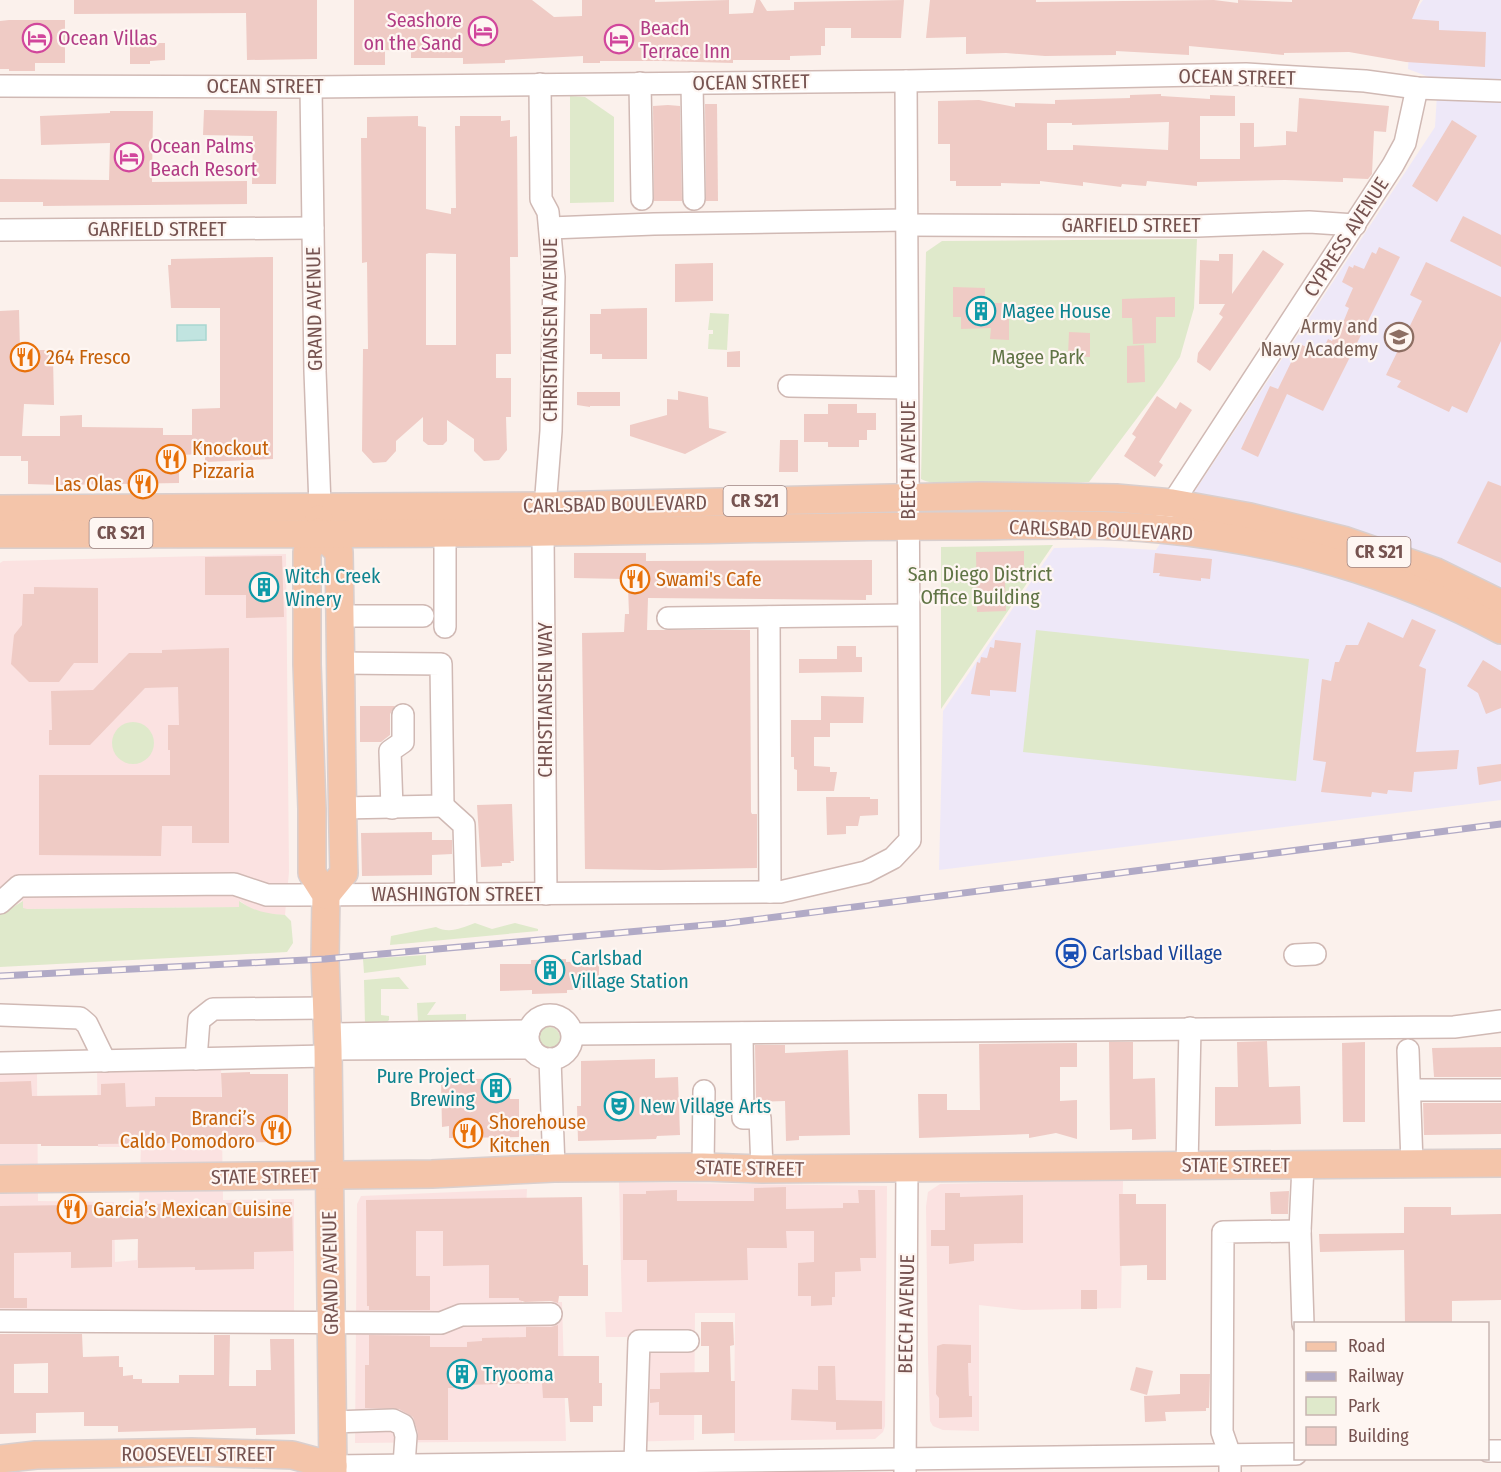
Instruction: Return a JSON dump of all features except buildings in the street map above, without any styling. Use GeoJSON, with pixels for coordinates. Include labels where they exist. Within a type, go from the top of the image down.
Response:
{"type":"FeatureCollection","features":[{"type":"Feature","properties":{"kind":"main road","name":"CARLSBAD BOULEVARD"},"geometry":{"type":"LineString","coordinates":[[0,534],[547,506],[1054,496],[1172,503],[1250,517],[1343,540],[1436,572],[1501,604]]}},
{"type":"Feature","properties":{"kind":"main road","name":"CARLSBAD BOULEVARD"},"geometry":{"type":"LineString","coordinates":[[0,509],[320,519],[445,533],[908,526],[1093,525],[1156,528],[1278,546],[1342,564],[1439,601],[1501,630]]}},
{"type":"Feature","properties":{"kind":"main road"},"geometry":{"type":"LineString","coordinates":[[320,519],[339,552],[341,616],[339,663],[344,873],[326,895]]}},
{"type":"Feature","properties":{"kind":"main road","name":"GRAND AVENUE"},"geometry":{"type":"LineString","coordinates":[[320,519],[307,552],[307,717],[312,809],[312,873],[326,895],[333,1469]]}},
{"type":"Feature","properties":{"kind":"main road","name":"STATE STREET"},"geometry":{"type":"LineString","coordinates":[[0,1179],[432,1174],[554,1168],[762,1169],[1501,1163]]}},
{"type":"Feature","properties":{"kind":"main road","name":"ROOSEVELT STREET"},"geometry":{"type":"LineString","coordinates":[[0,1458],[36,1455],[192,1452],[292,1455],[333,1469]]}},
{"type":"Feature","properties":{"kind":"main road"},"geometry":{"type":"LineString","coordinates":[[292,1472],[333,1469]]}},
{"type":"Feature","properties":{"kind":"street","name":"OCEAN STREET"},"geometry":{"type":"LineString","coordinates":[[0,86],[311,87],[906,81],[1246,74],[1365,81],[1417,88],[1501,91]]}},
{"type":"Feature","properties":{"kind":"street","name":"BEECH AVENUE"},"geometry":{"type":"LineString","coordinates":[[906,81],[910,840]]}},
{"type":"Feature","properties":{"kind":"street"},"geometry":{"type":"LineString","coordinates":[[692,82],[694,199]]}},
{"type":"Feature","properties":{"kind":"street"},"geometry":{"type":"LineString","coordinates":[[640,83],[642,199]]}},
{"type":"Feature","properties":{"kind":"street","name":"CHRISTIANSEN AVENUE"},"geometry":{"type":"LineString","coordinates":[[540,84],[541,199],[548,212],[554,277],[547,506]]}},
{"type":"Feature","properties":{"kind":"street","name":"GRAND AVENUE"},"geometry":{"type":"LineString","coordinates":[[311,87],[320,519]]}},
{"type":"Feature","properties":{"kind":"street","name":"CYPRESS AVENUE"},"geometry":{"type":"LineString","coordinates":[[1156,528],[1355,225],[1406,143],[1417,88]]}},
{"type":"Feature","properties":{"kind":"street","name":"GARFIELD STREET"},"geometry":{"type":"LineString","coordinates":[[550,228],[654,224],[906,223],[1197,226],[1309,222],[1355,225]]}},
{"type":"Feature","properties":{"kind":"street","name":"GARFIELD STREET"},"geometry":{"type":"LineString","coordinates":[[0,230],[313,228]]}},
{"type":"Feature","properties":{"kind":"street"},"geometry":{"type":"LineString","coordinates":[[789,386],[907,388]]}},
{"type":"Feature","properties":{"kind":"street","name":"CHRISTIANSEN WAY"},"geometry":{"type":"LineString","coordinates":[[546,894],[543,533],[547,506]]}},
{"type":"Feature","properties":{"kind":"street"},"geometry":{"type":"LineString","coordinates":[[445,533],[445,627]]}},
{"type":"Feature","properties":{"kind":"street"},"geometry":{"type":"LineString","coordinates":[[668,618],[908,615]]}},
{"type":"Feature","properties":{"kind":"street"},"geometry":{"type":"LineString","coordinates":[[341,616],[423,616]]}},
{"type":"Feature","properties":{"kind":"street"},"geometry":{"type":"LineString","coordinates":[[769,617],[771,892]]}},
{"type":"Feature","properties":{"kind":"street"},"geometry":{"type":"LineString","coordinates":[[339,663],[441,664],[443,806]]}},
{"type":"Feature","properties":{"kind":"street"},"geometry":{"type":"LineString","coordinates":[[392,808],[390,751],[403,742],[403,715]]}},
{"type":"Feature","properties":{"kind":"street"},"geometry":{"type":"LineString","coordinates":[[342,808],[443,806],[464,825],[466,894]]}},
{"type":"Feature","properties":{"kind":"street","name":"WASHINGTON STREET"},"geometry":{"type":"LineString","coordinates":[[4,896],[19,886],[234,884],[267,895],[771,892],[866,872],[893,858],[910,840]]}},
{"type":"Feature","properties":{"kind":"street"},"geometry":{"type":"LineString","coordinates":[[196,1059],[199,1020],[213,1009],[327,1037]]}},
{"type":"Feature","properties":{"kind":"street"},"geometry":{"type":"LineString","coordinates":[[0,1015],[80,1018],[87,1024],[105,1061]]}},
{"type":"Feature","properties":{"kind":"street"},"geometry":{"type":"LineString","coordinates":[[552,1015],[565,1021],[572,1034],[570,1046],[566,1051],[550,1059],[539,1056],[530,1040],[537,1019],[552,1015]]}},
{"type":"Feature","properties":{"kind":"street"},"geometry":{"type":"LineString","coordinates":[[572,1034],[1454,1027],[1501,1021]]}},
{"type":"Feature","properties":{"kind":"street"},"geometry":{"type":"LineString","coordinates":[[1187,1166],[1190,1028]]}},
{"type":"Feature","properties":{"kind":"street"},"geometry":{"type":"LineString","coordinates":[[742,1033],[743,1118],[760,1118],[762,1169]]}},
{"type":"Feature","properties":{"kind":"street"},"geometry":{"type":"LineString","coordinates":[[0,1063],[196,1059],[327,1037],[530,1040]]}},
{"type":"Feature","properties":{"kind":"street"},"geometry":{"type":"LineString","coordinates":[[1408,1050],[1412,1164]]}},
{"type":"Feature","properties":{"kind":"street"},"geometry":{"type":"LineString","coordinates":[[550,1059],[554,1168]]}},
{"type":"Feature","properties":{"kind":"street"},"geometry":{"type":"LineString","coordinates":[[1410,1090],[1501,1090]]}},
{"type":"Feature","properties":{"kind":"street"},"geometry":{"type":"LineString","coordinates":[[703,1167],[704,1091]]}},
{"type":"Feature","properties":{"kind":"street"},"geometry":{"type":"LineString","coordinates":[[1303,1165],[1300,1231],[1303,1322]]}},
{"type":"Feature","properties":{"kind":"street","name":"BEECH AVENUE"},"geometry":{"type":"LineString","coordinates":[[905,1466],[907,1168]]}},
{"type":"Feature","properties":{"kind":"street"},"geometry":{"type":"LineString","coordinates":[[1230,1463],[1222,1432],[1223,1232],[1300,1231]]}},
{"type":"Feature","properties":{"kind":"street"},"geometry":{"type":"LineString","coordinates":[[0,1321],[441,1323],[461,1315],[551,1314]]}},
{"type":"Feature","properties":{"kind":"street"},"geometry":{"type":"LineString","coordinates":[[635,1462],[639,1341],[688,1341]]}},
{"type":"Feature","properties":{"kind":"street"},"geometry":{"type":"LineString","coordinates":[[332,1422],[393,1420],[403,1425],[406,1436],[404,1465]]}},
{"type":"Feature","properties":{"kind":"street","name":"ROOSEVELT STREET"},"geometry":{"type":"LineString","coordinates":[[333,1469],[404,1465],[532,1468],[635,1462],[688,1467],[1230,1463],[1294,1454]]}},
{"type":"Feature","properties":{"kind":"shaded area","name":"Army and Navy Academy"},"geometry":{"type":"Polygon","coordinates":[[[1423,0],[1501,0],[1501,800],[939,870],[943,711],[1054,548],[1102,547],[1156,550],[1435,127],[1438,78],[1408,69],[1410,34],[1399,34],[1423,0]]]}},
{"type":"Feature","properties":{"kind":"shaded area"},"geometry":{"type":"Polygon","coordinates":[[[286,554],[289,872],[285,915],[265,914],[240,901],[239,907],[23,909],[22,901],[0,915],[0,563],[3,561],[286,554]]]}},
{"type":"Feature","properties":{"kind":"shaded area"},"geometry":{"type":"Polygon","coordinates":[[[221,1064],[223,1200],[294,1199],[294,1315],[0,1318],[0,1074],[37,1074],[38,1201],[114,1202],[115,1262],[137,1260],[141,1147],[98,1147],[97,1067],[221,1064]]]}},
{"type":"Feature","properties":{"kind":"shaded area"},"geometry":{"type":"Polygon","coordinates":[[[1123,1180],[1121,1308],[1023,1310],[979,1305],[979,1431],[943,1430],[933,1426],[930,1421],[928,1357],[926,1207],[928,1192],[940,1184],[1123,1180]]]}},
{"type":"Feature","properties":{"kind":"shaded area"},"geometry":{"type":"Polygon","coordinates":[[[619,1182],[887,1186],[885,1426],[883,1432],[875,1439],[734,1441],[735,1313],[695,1313],[694,1440],[626,1442],[627,1337],[606,1337],[605,1312],[622,1312],[619,1182]]]}},
{"type":"Feature","properties":{"kind":"shaded area"},"geometry":{"type":"Polygon","coordinates":[[[527,1189],[522,1303],[562,1302],[566,1441],[355,1443],[357,1204],[361,1196],[527,1189]]]}},
{"type":"Feature","properties":{"kind":"green space"},"geometry":{"type":"Polygon","coordinates":[[[570,96],[585,97],[614,117],[614,202],[570,203],[570,96]]]}},
{"type":"Feature","properties":{"kind":"green space","name":"Magee Park"},"geometry":{"type":"Polygon","coordinates":[[[1197,239],[1194,308],[1180,357],[1162,385],[1089,482],[953,486],[921,479],[926,252],[942,241],[1197,239]]]}},
{"type":"Feature","properties":{"kind":"green space"},"geometry":{"type":"Polygon","coordinates":[[[710,313],[729,314],[727,350],[708,349],[709,334],[713,334],[713,330],[708,330],[710,313]]]}},
{"type":"Feature","properties":{"kind":"green space","name":"San Diego District Office Building"},"geometry":{"type":"Polygon","coordinates":[[[1053,545],[941,709],[941,547],[1053,545]]]}},
{"type":"Feature","properties":{"kind":"green space"},"geometry":{"type":"Polygon","coordinates":[[[1036,630],[1309,659],[1296,781],[1023,752],[1036,630]]]}},
{"type":"Feature","properties":{"kind":"green space"},"geometry":{"type":"Polygon","coordinates":[[[133,722],[148,728],[154,743],[148,758],[133,764],[118,758],[112,743],[118,728],[133,722]]]}},
{"type":"Feature","properties":{"kind":"green space"},"geometry":{"type":"Polygon","coordinates":[[[23,901],[23,908],[27,909],[239,907],[239,901],[260,911],[285,915],[291,921],[293,943],[287,952],[0,967],[0,915],[23,901]]]}},
{"type":"Feature","properties":{"kind":"green space"},"geometry":{"type":"Polygon","coordinates":[[[475,923],[492,929],[515,923],[538,929],[538,931],[390,945],[391,936],[436,927],[456,930],[475,923]]]}},
{"type":"Feature","properties":{"kind":"green space"},"geometry":{"type":"Polygon","coordinates":[[[426,955],[426,965],[364,973],[363,959],[426,955]]]}},
{"type":"Feature","properties":{"kind":"green space"},"geometry":{"type":"Polygon","coordinates":[[[399,977],[409,989],[381,989],[381,1015],[389,1016],[389,1020],[386,1023],[365,1024],[364,980],[399,977]]]}},
{"type":"Feature","properties":{"kind":"green space"},"geometry":{"type":"Polygon","coordinates":[[[436,1002],[427,1015],[466,1014],[466,1022],[418,1022],[417,1003],[436,1002]]]}},
{"type":"Feature","properties":{"kind":"green space"},"geometry":{"type":"Polygon","coordinates":[[[545,1027],[553,1027],[560,1034],[560,1042],[553,1049],[545,1049],[538,1042],[538,1034],[545,1027]]]}},
{"type":"Feature","properties":{"kind":"water"},"geometry":{"type":"Polygon","coordinates":[[[177,325],[206,325],[206,340],[177,341],[177,325]]]}},
{"type":"Feature","properties":{"kind":"railway"},"geometry":{"type":"LineString","coordinates":[[0,976],[325,959],[729,923],[1501,824]]}},
{"type":"Feature","properties":{"kind":"place","name":"Seashore on the Sand"},"geometry":{"type":"Point","coordinates":[483,31]}},
{"type":"Feature","properties":{"kind":"place","name":"Ocean Villas"},"geometry":{"type":"Point","coordinates":[37,38]}},
{"type":"Feature","properties":{"kind":"place","name":"Beach Terrace Inn"},"geometry":{"type":"Point","coordinates":[619,39]}},
{"type":"Feature","properties":{"kind":"place","name":"Ocean Palms Beach Resort"},"geometry":{"type":"Point","coordinates":[129,157]}},
{"type":"Feature","properties":{"kind":"place","name":"Magee House"},"geometry":{"type":"Point","coordinates":[981,311]}},
{"type":"Feature","properties":{"kind":"place","name":"Army and Navy Academy"},"geometry":{"type":"Point","coordinates":[1399,337]}},
{"type":"Feature","properties":{"kind":"place","name":"264 Fresco"},"geometry":{"type":"Point","coordinates":[25,357]}},
{"type":"Feature","properties":{"kind":"place","name":"Knockout Pizzaria"},"geometry":{"type":"Point","coordinates":[171,459]}},
{"type":"Feature","properties":{"kind":"place","name":"Las Olas"},"geometry":{"type":"Point","coordinates":[143,484]}},
{"type":"Feature","properties":{"kind":"place","name":"Swami's Cafe"},"geometry":{"type":"Point","coordinates":[635,579]}},
{"type":"Feature","properties":{"kind":"place","name":"Witch Creek Winery"},"geometry":{"type":"Point","coordinates":[264,587]}},
{"type":"Feature","properties":{"kind":"place","name":"Carlsbad Village"},"geometry":{"type":"Point","coordinates":[1071,953]}},
{"type":"Feature","properties":{"kind":"place","name":"Carlsbad Village Station"},"geometry":{"type":"Point","coordinates":[550,970]}},
{"type":"Feature","properties":{"kind":"place","name":"Pure Project Brewing"},"geometry":{"type":"Point","coordinates":[496,1088]}},
{"type":"Feature","properties":{"kind":"place","name":"New Village Arts"},"geometry":{"type":"Point","coordinates":[619,1106]}},
{"type":"Feature","properties":{"kind":"place","name":"Branci’s Caldo Pomodoro"},"geometry":{"type":"Point","coordinates":[276,1130]}},
{"type":"Feature","properties":{"kind":"place","name":"Shorehouse Kitchen"},"geometry":{"type":"Point","coordinates":[468,1133]}},
{"type":"Feature","properties":{"kind":"place","name":"Garcia’s Mexican Cuisine"},"geometry":{"type":"Point","coordinates":[72,1209]}},
{"type":"Feature","properties":{"kind":"place","name":"Tryooma"},"geometry":{"type":"Point","coordinates":[462,1374]}}]}
